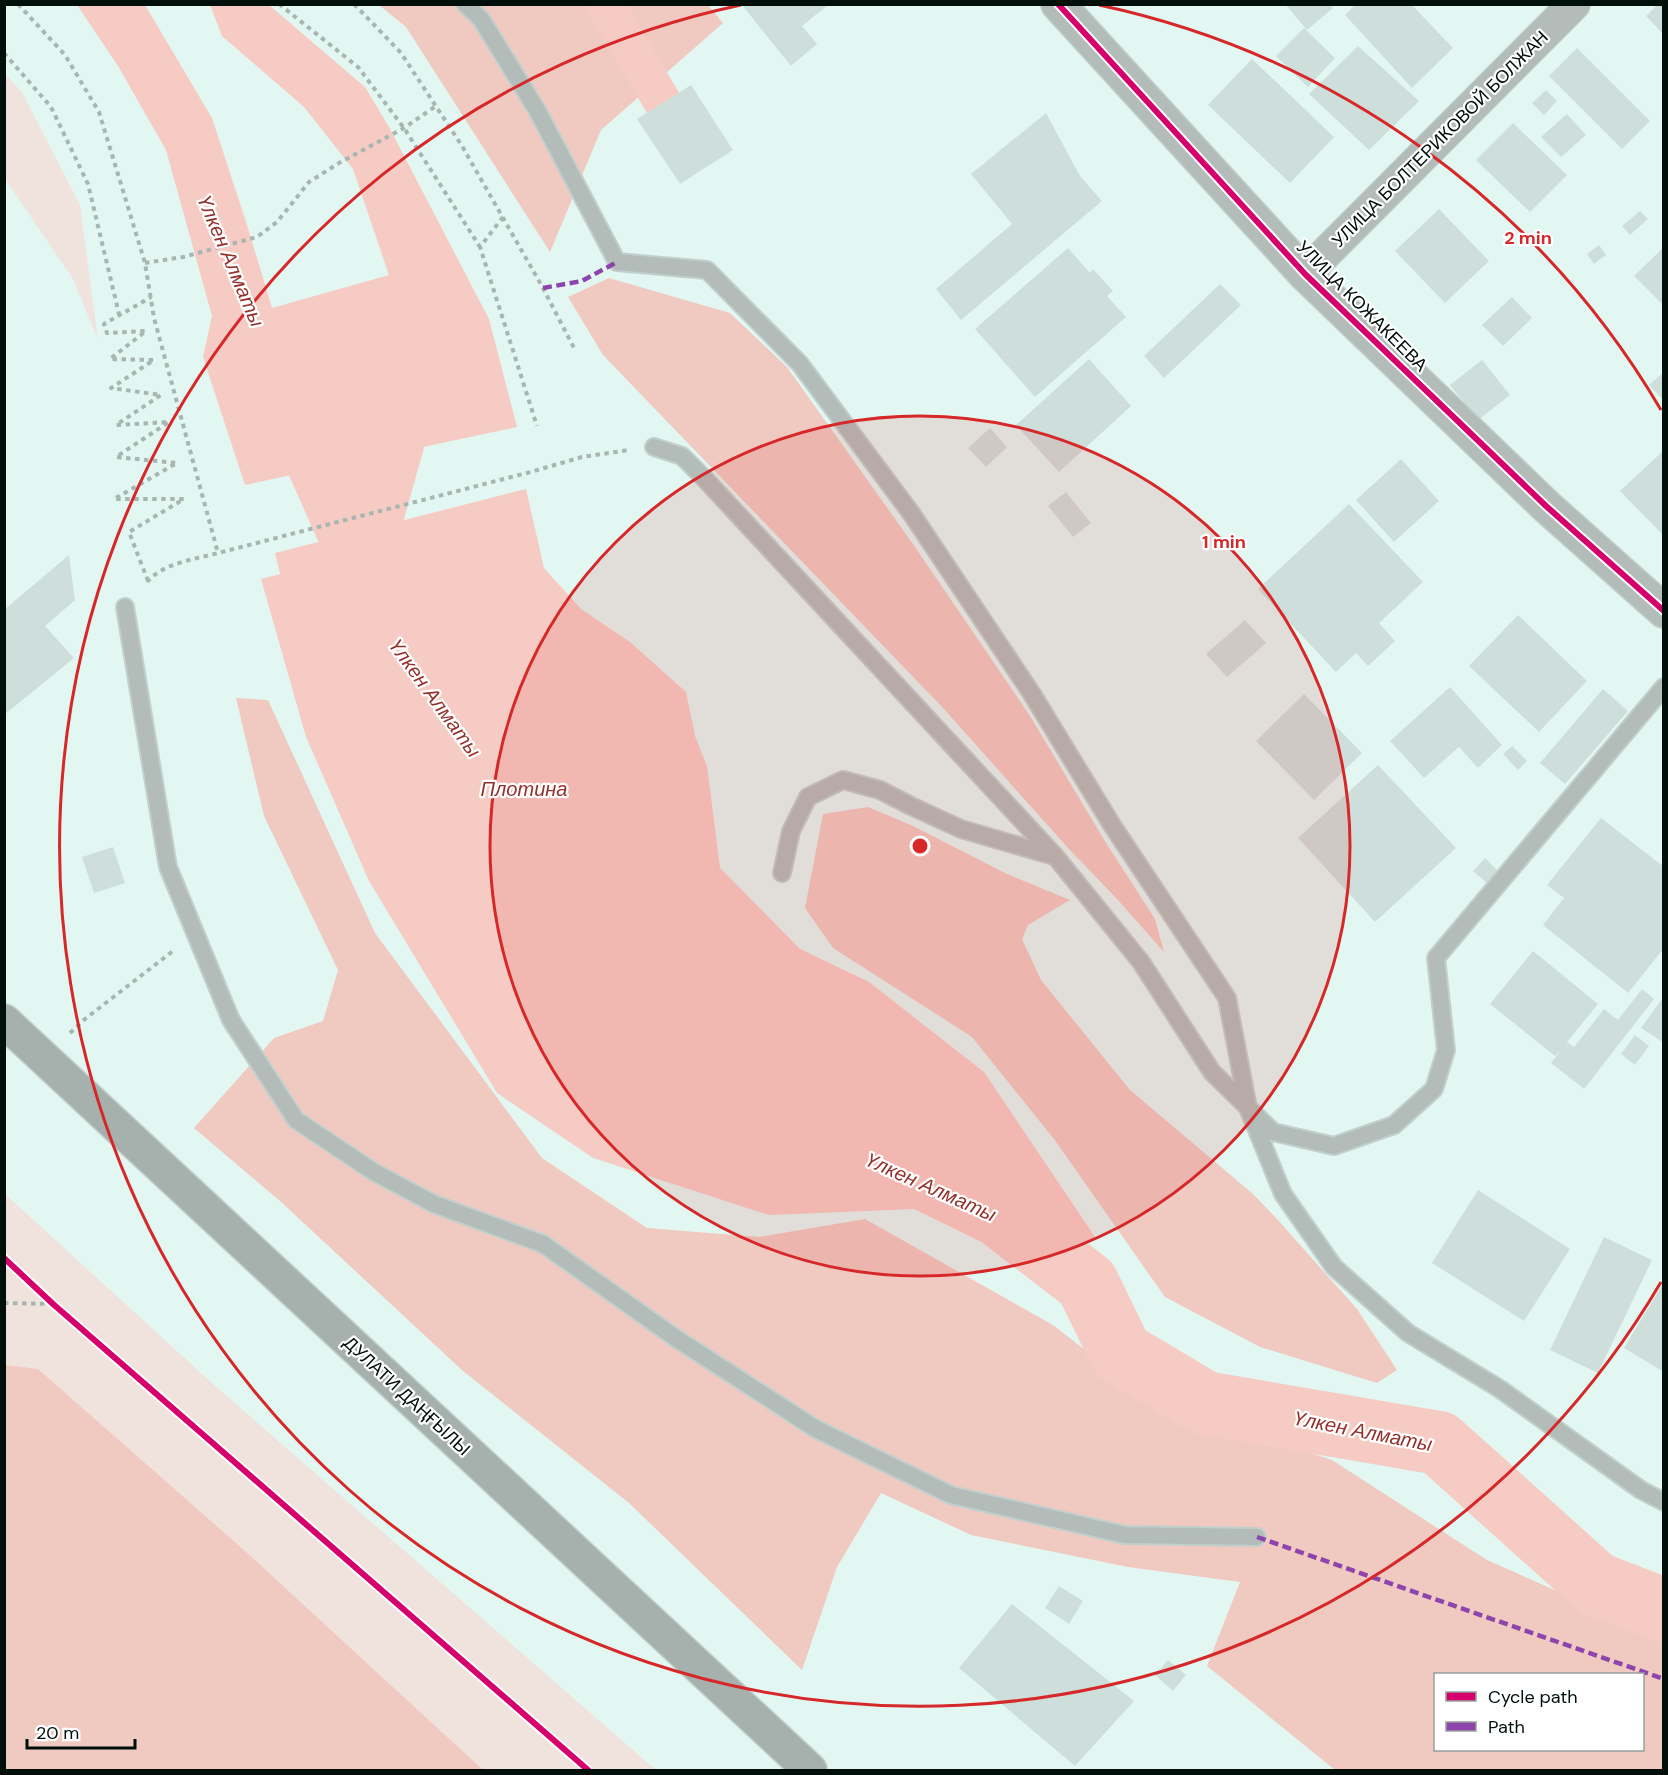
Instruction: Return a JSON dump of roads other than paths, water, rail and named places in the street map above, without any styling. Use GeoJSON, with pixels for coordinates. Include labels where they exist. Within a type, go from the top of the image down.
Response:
{"type":"FeatureCollection","features":[{"type":"Feature","properties":{"kind":"main road","name":"ДУЛАТИ ДАҢҒЫЛЫ"},"geometry":{"type":"LineString","coordinates":[[4,1021],[810,1770]]}},
{"type":"Feature","properties":{"kind":"street","name":"УЛИЦА КОЖАКЕЕВА"},"geometry":{"type":"LineString","coordinates":[[1058,4],[1305,274],[1546,506],[1664,611]]}},
{"type":"Feature","properties":{"kind":"street","name":"УЛИЦА БОЛТЕРИКОВОЙ БОЛЖАН"},"geometry":{"type":"LineString","coordinates":[[1305,274],[1574,4]]}},
{"type":"Feature","properties":{"kind":"lane"},"geometry":{"type":"LineString","coordinates":[[465,4],[481,19],[537,110],[617,262],[707,270],[800,364],[911,513],[1032,694],[1112,825],[1227,998],[1248,1108],[1283,1194],[1334,1268],[1408,1333],[1500,1389],[1641,1490],[1664,1502]]}},
{"type":"Feature","properties":{"kind":"lane"},"geometry":{"type":"LineString","coordinates":[[654,447],[682,456],[704,478],[1055,856],[1141,962],[1212,1072],[1273,1132],[1334,1146],[1394,1125],[1434,1089],[1446,1050],[1436,958],[1664,687]]}},
{"type":"Feature","properties":{"kind":"lane"},"geometry":{"type":"LineString","coordinates":[[125,607],[168,867],[231,1020],[296,1120],[374,1172],[434,1204],[543,1244],[677,1339],[816,1429],[951,1495],[1125,1534],[1257,1538]]}},
{"type":"Feature","properties":{"kind":"lane"},"geometry":{"type":"LineString","coordinates":[[782,873],[791,831],[807,797],[843,780],[880,790],[961,829],[1055,856]]}},
{"type":"Feature","properties":{"kind":"water"},"geometry":{"type":"Polygon","coordinates":[[[77,5],[145,5],[212,118],[272,308],[389,275],[353,169],[304,107],[222,36],[210,5],[269,5],[365,87],[389,127],[489,319],[517,427],[245,485],[203,357],[212,316],[166,150],[118,66],[77,5]]]}},
{"type":"Feature","properties":{"kind":"water","name":"Плотина"},"geometry":{"type":"Polygon","coordinates":[[[526,489],[544,568],[581,609],[630,642],[686,692],[695,736],[707,766],[720,868],[800,949],[869,982],[984,1072],[1095,1237],[1037,1269],[914,1209],[769,1215],[593,1158],[497,1093],[369,881],[306,737],[261,579],[280,574],[275,553],[526,489]]]}},
{"type":"Feature","properties":{"kind":"waterway"},"geometry":{"type":"LineString","coordinates":[[605,4],[663,103]]}},
{"type":"Feature","properties":{"kind":"waterway","name":"Үлкен Алматы"},"geometry":{"type":"LineString","coordinates":[[360,557],[413,369]]}},
{"type":"Feature","properties":{"kind":"waterway","name":"Үлкен Алматы"},"geometry":{"type":"LineString","coordinates":[[286,389],[360,557],[380,617]]}},
{"type":"Feature","properties":{"kind":"waterway","name":"Үлкен Алматы"},"geometry":{"type":"LineString","coordinates":[[984,1206],[1087,1283],[1121,1353],[1205,1403],[1439,1443],[1596,1584],[1664,1610]]}}]}
